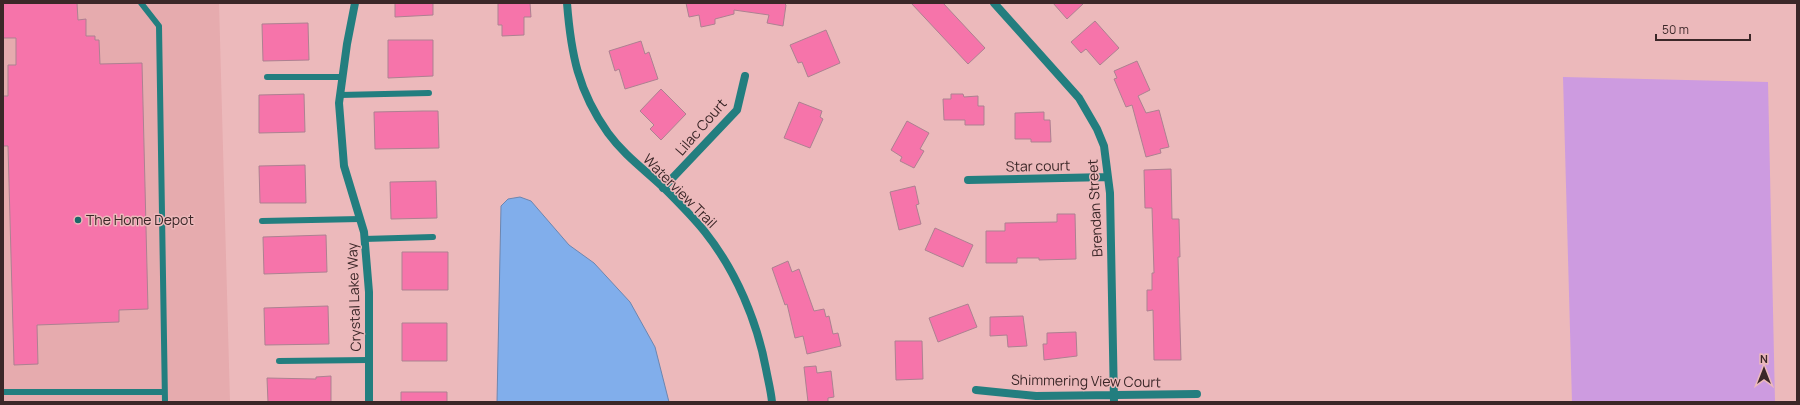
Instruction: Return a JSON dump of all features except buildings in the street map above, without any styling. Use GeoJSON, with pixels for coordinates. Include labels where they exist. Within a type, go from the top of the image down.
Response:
{"type":"FeatureCollection","features":[{"type":"Feature","properties":{"kind":"street","name":"Crystal Lake Way"},"geometry":{"type":"LineString","coordinates":[[355,3],[347,44],[339,103],[344,166],[360,219],[364,239],[369,292],[369,402]]}},
{"type":"Feature","properties":{"kind":"street","name":"Waterview Trail"},"geometry":{"type":"LineString","coordinates":[[567,3],[574,61],[581,85],[608,133],[624,153],[664,188],[705,232],[730,271],[749,310],[762,349],[772,402]]}},
{"type":"Feature","properties":{"kind":"street","name":"Brendan Street"},"geometry":{"type":"LineString","coordinates":[[994,3],[1079,98],[1104,146],[1108,177],[1114,399]]}},
{"type":"Feature","properties":{"kind":"street","name":"Lilac Court"},"geometry":{"type":"LineString","coordinates":[[664,188],[737,110],[745,76]]}},
{"type":"Feature","properties":{"kind":"street","name":"Star court"},"geometry":{"type":"LineString","coordinates":[[968,180],[1108,177]]}},
{"type":"Feature","properties":{"kind":"street","name":"Shimmering View Court"},"geometry":{"type":"LineString","coordinates":[[976,390],[1036,396],[1114,399],[1197,394]]}},
{"type":"Feature","properties":{"kind":"lane"},"geometry":{"type":"LineString","coordinates":[[141,3],[159,26],[164,402]]}},
{"type":"Feature","properties":{"kind":"lane"},"geometry":{"type":"LineString","coordinates":[[266,77],[342,77]]}},
{"type":"Feature","properties":{"kind":"lane"},"geometry":{"type":"LineString","coordinates":[[340,96],[429,92]]}},
{"type":"Feature","properties":{"kind":"lane"},"geometry":{"type":"LineString","coordinates":[[262,221],[360,219]]}},
{"type":"Feature","properties":{"kind":"lane"},"geometry":{"type":"LineString","coordinates":[[364,239],[433,237]]}},
{"type":"Feature","properties":{"kind":"lane"},"geometry":{"type":"LineString","coordinates":[[279,361],[369,360]]}},
{"type":"Feature","properties":{"kind":"lane"},"geometry":{"type":"LineString","coordinates":[[3,392],[164,392]]}},
{"type":"Feature","properties":{"kind":"shaded area"},"geometry":{"type":"Polygon","coordinates":[[[3,3],[219,3],[230,402],[3,402],[3,3]]]}},
{"type":"Feature","properties":{"kind":"shaded area"},"geometry":{"type":"Polygon","coordinates":[[[1563,77],[1768,82],[1775,402],[1572,402],[1563,77]]]}},
{"type":"Feature","properties":{"kind":"water"},"geometry":{"type":"Polygon","coordinates":[[[520,197],[531,201],[569,245],[594,263],[630,302],[655,347],[669,402],[497,402],[501,206],[508,199],[520,197]]]}},
{"type":"Feature","properties":{"kind":"place","name":"The Home Depot"},"geometry":{"type":"Point","coordinates":[78,220]}}]}
